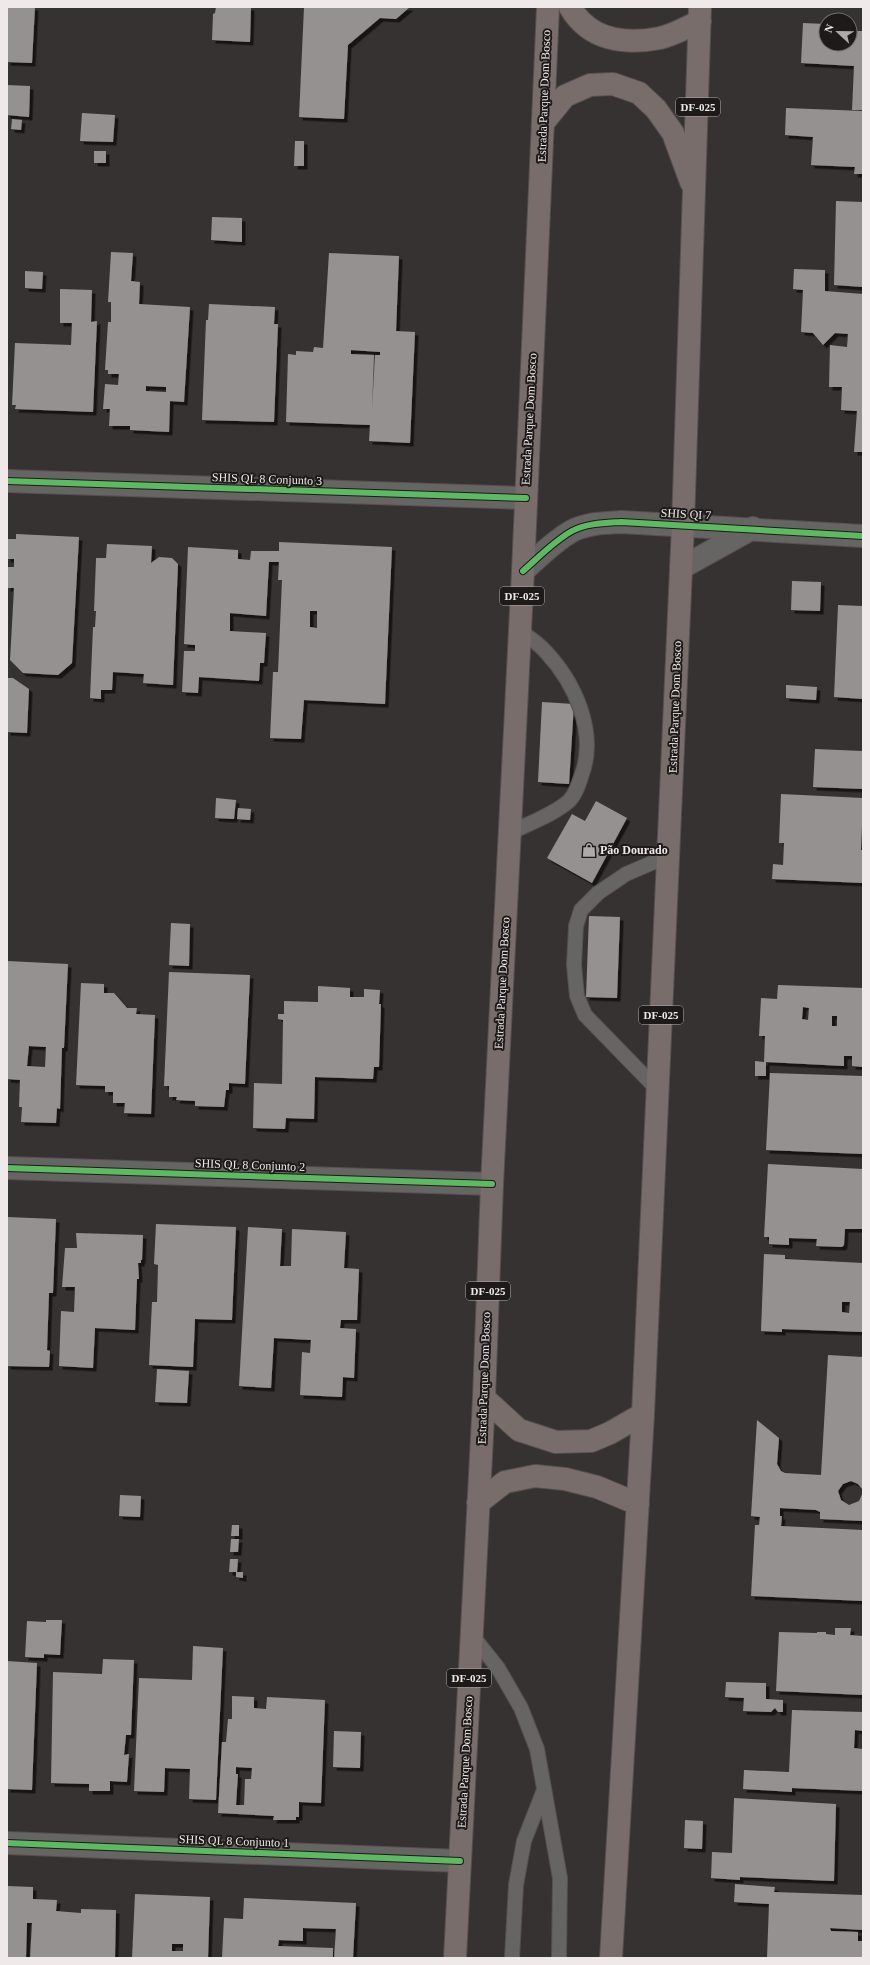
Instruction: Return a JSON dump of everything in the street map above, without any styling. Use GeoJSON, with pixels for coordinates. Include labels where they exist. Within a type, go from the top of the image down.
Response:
{"type":"FeatureCollection","features":[{"type":"Feature","properties":{"kind":"main road","name":"Estrada Parque Dom Bosco"},"geometry":{"type":"LineString","coordinates":[[455,1958],[484,1398],[492,1184],[523,571],[548,7]]}},
{"type":"Feature","properties":{"kind":"main road"},"geometry":{"type":"LineString","coordinates":[[570,7],[576,17],[588,29],[605,38],[630,41],[661,38],[700,14]]}},
{"type":"Feature","properties":{"kind":"main road","name":"Estrada Parque Dom Bosco"},"geometry":{"type":"LineString","coordinates":[[611,1958],[620,1776],[643,1414],[658,1090],[683,525],[700,14]]}},
{"type":"Feature","properties":{"kind":"main road"},"geometry":{"type":"LineString","coordinates":[[543,123],[565,96],[590,85],[613,84],[639,93],[656,109],[673,133],[695,193]]}},
{"type":"Feature","properties":{"kind":"main road"},"geometry":{"type":"LineString","coordinates":[[484,1398],[519,1430],[556,1442],[590,1441],[610,1433],[643,1414]]}},
{"type":"Feature","properties":{"kind":"main road"},"geometry":{"type":"LineString","coordinates":[[478,1503],[505,1482],[535,1476],[565,1479],[597,1486],[638,1504]]}},
{"type":"Feature","properties":{"kind":"street","name":"SHIS QL 8 Conjunto 3"},"geometry":{"type":"LineString","coordinates":[[7,481],[526,498]]}},
{"type":"Feature","properties":{"kind":"street","name":"SHIS QI 7"},"geometry":{"type":"LineString","coordinates":[[523,571],[553,544],[573,530],[597,524],[622,522],[752,528],[863,536]]}},
{"type":"Feature","properties":{"kind":"street"},"geometry":{"type":"LineString","coordinates":[[681,568],[752,528]]}},
{"type":"Feature","properties":{"kind":"street","name":"SHIS QL 8 Conjunto 2"},"geometry":{"type":"LineString","coordinates":[[7,1168],[492,1184]]}},
{"type":"Feature","properties":{"kind":"street","name":"SHIS QL 8 Conjunto 1"},"geometry":{"type":"LineString","coordinates":[[7,1843],[460,1861]]}},
{"type":"Feature","properties":{"kind":"lane"},"geometry":{"type":"LineString","coordinates":[[510,833],[551,813],[569,800],[578,788],[587,760],[586,726],[579,703],[546,651],[520,630]]}},
{"type":"Feature","properties":{"kind":"lane"},"geometry":{"type":"LineString","coordinates":[[658,1090],[584,1015],[577,996],[574,965],[576,926],[581,910],[598,893],[626,874],[668,856]]}},
{"type":"Feature","properties":{"kind":"lane"},"geometry":{"type":"LineString","coordinates":[[471,1634],[498,1668],[521,1708],[537,1748],[560,1878],[559,1958]]}},
{"type":"Feature","properties":{"kind":"lane"},"geometry":{"type":"LineString","coordinates":[[512,1958],[516,1885],[524,1842],[544,1790]]}},
{"type":"Feature","properties":{"kind":"building"},"geometry":{"type":"Polygon","coordinates":[[[7,7],[35,7],[32,63],[7,62],[7,7]]]}},
{"type":"Feature","properties":{"kind":"building"},"geometry":{"type":"Polygon","coordinates":[[[216,7],[251,7],[250,42],[212,40],[213,14],[215,13],[216,7]]]}},
{"type":"Feature","properties":{"kind":"building"},"geometry":{"type":"Polygon","coordinates":[[[304,7],[410,7],[396,19],[380,18],[348,45],[344,119],[299,117],[304,7]]]}},
{"type":"Feature","properties":{"kind":"building"},"geometry":{"type":"Polygon","coordinates":[[[803,23],[818,24],[818,52],[858,52],[858,31],[863,31],[863,110],[852,110],[854,66],[801,63],[803,23]]]}},
{"type":"Feature","properties":{"kind":"building"},"geometry":{"type":"Polygon","coordinates":[[[7,85],[30,86],[29,117],[7,115],[7,85]]]}},
{"type":"Feature","properties":{"kind":"building"},"geometry":{"type":"Polygon","coordinates":[[[786,108],[863,111],[863,174],[854,174],[855,167],[811,165],[813,137],[785,135],[786,108]]]}},
{"type":"Feature","properties":{"kind":"building"},"geometry":{"type":"Polygon","coordinates":[[[82,113],[115,115],[113,142],[80,141],[82,113]]]}},
{"type":"Feature","properties":{"kind":"building"},"geometry":{"type":"Polygon","coordinates":[[[12,119],[22,120],[21,130],[11,129],[12,119]]]}},
{"type":"Feature","properties":{"kind":"building"},"geometry":{"type":"Polygon","coordinates":[[[295,141],[304,141],[304,166],[294,166],[295,141]]]}},
{"type":"Feature","properties":{"kind":"building"},"geometry":{"type":"Polygon","coordinates":[[[94,151],[106,151],[106,163],[94,163],[94,151]]]}},
{"type":"Feature","properties":{"kind":"building"},"geometry":{"type":"Polygon","coordinates":[[[836,201],[863,202],[863,287],[834,285],[836,201]]]}},
{"type":"Feature","properties":{"kind":"building"},"geometry":{"type":"Polygon","coordinates":[[[212,217],[242,218],[242,242],[211,240],[212,217]]]}},
{"type":"Feature","properties":{"kind":"building"},"geometry":{"type":"Polygon","coordinates":[[[111,252],[133,253],[131,281],[140,282],[139,304],[190,307],[184,402],[170,401],[169,432],[130,430],[130,426],[109,426],[110,409],[103,409],[105,384],[118,385],[119,374],[108,374],[108,370],[105,370],[108,322],[111,322],[111,302],[108,302],[111,252]],[[146,386],[146,391],[166,392],[166,387],[146,386]]]}},
{"type":"Feature","properties":{"kind":"building"},"geometry":{"type":"Polygon","coordinates":[[[329,253],[399,256],[396,331],[415,332],[410,443],[369,441],[370,425],[286,422],[288,354],[296,355],[296,351],[313,352],[314,347],[323,348],[329,253]],[[351,350],[351,354],[374,355],[372,409],[375,355],[380,355],[380,352],[351,350]]]}},
{"type":"Feature","properties":{"kind":"building"},"geometry":{"type":"Polygon","coordinates":[[[794,269],[825,270],[825,291],[863,294],[863,452],[854,452],[857,411],[841,410],[842,387],[829,387],[830,345],[847,347],[848,334],[835,333],[823,345],[813,333],[801,332],[803,290],[793,289],[794,269]]]}},
{"type":"Feature","properties":{"kind":"building"},"geometry":{"type":"Polygon","coordinates":[[[25,271],[43,272],[42,289],[25,288],[25,271]]]}},
{"type":"Feature","properties":{"kind":"building"},"geometry":{"type":"Polygon","coordinates":[[[60,289],[92,290],[91,322],[97,321],[93,412],[15,409],[16,405],[12,405],[15,343],[71,345],[72,323],[60,323],[60,289]]]}},
{"type":"Feature","properties":{"kind":"building"},"geometry":{"type":"Polygon","coordinates":[[[209,304],[275,307],[274,324],[278,324],[274,422],[202,420],[206,320],[208,320],[209,304]]]}},
{"type":"Feature","properties":{"kind":"building"},"geometry":{"type":"Polygon","coordinates":[[[16,534],[79,537],[72,663],[58,675],[23,673],[10,660],[14,588],[7,588],[7,567],[14,567],[14,559],[7,559],[7,539],[16,539],[16,534]]]}},
{"type":"Feature","properties":{"kind":"building"},"geometry":{"type":"Polygon","coordinates":[[[279,542],[392,547],[385,704],[304,700],[301,739],[270,738],[273,672],[278,672],[282,580],[278,580],[279,562],[269,562],[266,616],[230,613],[230,631],[266,633],[264,663],[260,663],[259,681],[199,677],[198,693],[182,692],[184,651],[195,651],[195,645],[184,644],[188,547],[238,550],[238,559],[250,560],[251,551],[279,551],[279,542]],[[310,611],[310,627],[317,628],[317,611],[310,611]]]}},
{"type":"Feature","properties":{"kind":"building"},"geometry":{"type":"Polygon","coordinates":[[[107,544],[152,546],[151,563],[159,557],[172,558],[178,564],[173,685],[143,683],[144,674],[113,672],[112,690],[101,690],[101,699],[90,698],[93,627],[95,627],[96,611],[94,611],[96,558],[106,558],[107,544]]]}},
{"type":"Feature","properties":{"kind":"building"},"geometry":{"type":"Polygon","coordinates":[[[792,581],[821,582],[820,611],[791,610],[792,581]]]}},
{"type":"Feature","properties":{"kind":"building"},"geometry":{"type":"Polygon","coordinates":[[[838,605],[863,606],[863,699],[834,697],[838,605]]]}},
{"type":"Feature","properties":{"kind":"building"},"geometry":{"type":"Polygon","coordinates":[[[7,678],[13,678],[29,689],[27,733],[7,732],[7,678]]]}},
{"type":"Feature","properties":{"kind":"building"},"geometry":{"type":"Polygon","coordinates":[[[786,685],[817,687],[816,700],[786,698],[786,685]]]}},
{"type":"Feature","properties":{"kind":"building"},"geometry":{"type":"Polygon","coordinates":[[[542,702],[574,704],[569,784],[538,782],[542,702]]]}},
{"type":"Feature","properties":{"kind":"building"},"geometry":{"type":"Polygon","coordinates":[[[815,749],[863,751],[863,789],[813,787],[815,749]]]}},
{"type":"Feature","properties":{"kind":"building"},"geometry":{"type":"Polygon","coordinates":[[[781,794],[863,798],[861,850],[863,850],[863,883],[772,879],[773,864],[783,865],[784,843],[779,843],[781,794]]]}},
{"type":"Feature","properties":{"kind":"building"},"geometry":{"type":"Polygon","coordinates":[[[216,798],[236,800],[234,819],[215,818],[216,798]]]}},
{"type":"Feature","properties":{"kind":"building"},"geometry":{"type":"Polygon","coordinates":[[[596,801],[627,818],[592,883],[547,858],[572,814],[585,821],[596,801]]]}},
{"type":"Feature","properties":{"kind":"building"},"geometry":{"type":"Polygon","coordinates":[[[238,808],[251,809],[250,820],[237,819],[238,808]]]}},
{"type":"Feature","properties":{"kind":"building"},"geometry":{"type":"Polygon","coordinates":[[[589,916],[620,917],[617,998],[586,997],[589,916]]]}},
{"type":"Feature","properties":{"kind":"building"},"geometry":{"type":"Polygon","coordinates":[[[171,923],[190,924],[189,966],[169,965],[171,923]]]}},
{"type":"Feature","properties":{"kind":"building"},"geometry":{"type":"Polygon","coordinates":[[[7,961],[68,964],[64,1048],[62,1048],[60,1109],[57,1108],[56,1123],[21,1122],[22,1107],[19,1107],[20,1080],[7,1079],[7,961]],[[29,1046],[27,1066],[45,1067],[46,1047],[29,1046]]]}},
{"type":"Feature","properties":{"kind":"building"},"geometry":{"type":"Polygon","coordinates":[[[169,972],[250,975],[245,1084],[229,1083],[229,1090],[226,1090],[224,1107],[195,1106],[195,1101],[176,1100],[177,1097],[169,1097],[169,1086],[164,1086],[169,972]]]}},
{"type":"Feature","properties":{"kind":"building"},"geometry":{"type":"Polygon","coordinates":[[[81,983],[104,984],[104,993],[114,993],[127,1008],[137,1008],[136,1014],[155,1015],[151,1114],[124,1113],[125,1103],[113,1103],[113,1092],[105,1092],[105,1086],[76,1085],[81,983]]]}},
{"type":"Feature","properties":{"kind":"building"},"geometry":{"type":"Polygon","coordinates":[[[778,985],[863,988],[863,1067],[852,1066],[852,1056],[844,1056],[844,1066],[766,1062],[766,1076],[755,1076],[755,1061],[764,1062],[765,1036],[759,1036],[761,998],[777,999],[778,985]],[[803,1007],[802,1019],[808,1020],[809,1008],[803,1007]],[[832,1016],[832,1026],[837,1026],[837,1016],[832,1016]]]}},
{"type":"Feature","properties":{"kind":"building"},"geometry":{"type":"Polygon","coordinates":[[[318,986],[350,988],[350,997],[364,997],[364,989],[380,990],[379,1067],[374,1067],[373,1079],[315,1077],[314,1119],[286,1118],[285,1129],[253,1128],[254,1083],[282,1084],[283,1020],[278,1019],[278,1014],[284,1014],[284,1001],[318,1002],[318,986]]]}},
{"type":"Feature","properties":{"kind":"building"},"geometry":{"type":"Polygon","coordinates":[[[770,1073],[863,1076],[863,1154],[766,1150],[770,1073]]]}},
{"type":"Feature","properties":{"kind":"building"},"geometry":{"type":"Polygon","coordinates":[[[768,1164],[863,1169],[863,1229],[845,1229],[844,1245],[842,1247],[816,1246],[817,1239],[789,1238],[789,1245],[769,1244],[769,1237],[764,1237],[768,1164]]]}},
{"type":"Feature","properties":{"kind":"building"},"geometry":{"type":"Polygon","coordinates":[[[7,1217],[56,1219],[53,1293],[49,1293],[47,1350],[50,1351],[49,1367],[7,1366],[7,1217]]]}},
{"type":"Feature","properties":{"kind":"building"},"geometry":{"type":"Polygon","coordinates":[[[156,1224],[236,1227],[232,1320],[195,1319],[193,1367],[149,1365],[152,1302],[157,1302],[158,1265],[154,1264],[156,1224]]]}},
{"type":"Feature","properties":{"kind":"building"},"geometry":{"type":"Polygon","coordinates":[[[248,1227],[282,1229],[280,1266],[291,1266],[292,1229],[346,1232],[344,1268],[359,1269],[357,1320],[341,1320],[340,1328],[356,1329],[354,1378],[343,1377],[342,1397],[300,1395],[302,1352],[310,1353],[311,1340],[274,1338],[271,1388],[239,1386],[248,1227]]]}},
{"type":"Feature","properties":{"kind":"building"},"geometry":{"type":"Polygon","coordinates":[[[76,1233],[143,1235],[142,1260],[141,1263],[138,1263],[139,1279],[137,1279],[135,1330],[95,1328],[93,1368],[59,1366],[61,1311],[74,1312],[75,1287],[62,1287],[65,1248],[77,1248],[76,1233]]]}},
{"type":"Feature","properties":{"kind":"building"},"geometry":{"type":"Polygon","coordinates":[[[764,1254],[785,1255],[785,1259],[863,1263],[863,1332],[782,1329],[782,1332],[761,1331],[764,1254]],[[842,1302],[842,1312],[849,1313],[850,1302],[842,1302]]]}},
{"type":"Feature","properties":{"kind":"building"},"geometry":{"type":"Polygon","coordinates":[[[828,1355],[863,1357],[863,1490],[858,1484],[851,1481],[843,1484],[838,1491],[841,1500],[849,1505],[859,1501],[863,1492],[863,1521],[820,1519],[820,1512],[816,1510],[780,1508],[780,1516],[782,1516],[781,1526],[863,1530],[863,1601],[751,1596],[755,1525],[759,1525],[760,1517],[751,1516],[757,1420],[779,1438],[777,1464],[781,1471],[785,1473],[821,1475],[828,1355]]]}},
{"type":"Feature","properties":{"kind":"building"},"geometry":{"type":"Polygon","coordinates":[[[157,1369],[189,1371],[187,1403],[155,1402],[157,1369]]]}},
{"type":"Feature","properties":{"kind":"building"},"geometry":{"type":"Polygon","coordinates":[[[120,1495],[141,1496],[140,1517],[119,1516],[120,1495]]]}},
{"type":"Feature","properties":{"kind":"building"},"geometry":{"type":"Polygon","coordinates":[[[232,1525],[239,1525],[239,1536],[231,1536],[232,1525]]]}},
{"type":"Feature","properties":{"kind":"building"},"geometry":{"type":"Polygon","coordinates":[[[231,1539],[239,1539],[238,1552],[230,1552],[231,1539]]]}},
{"type":"Feature","properties":{"kind":"building"},"geometry":{"type":"Polygon","coordinates":[[[230,1559],[238,1559],[237,1572],[243,1572],[243,1578],[236,1577],[236,1572],[229,1572],[230,1559]]]}},
{"type":"Feature","properties":{"kind":"building"},"geometry":{"type":"Polygon","coordinates":[[[46,1620],[62,1620],[60,1655],[44,1654],[44,1658],[25,1657],[27,1621],[46,1622],[46,1620]]]}},
{"type":"Feature","properties":{"kind":"building"},"geometry":{"type":"Polygon","coordinates":[[[835,1628],[851,1628],[850,1635],[863,1636],[863,1695],[776,1691],[779,1632],[826,1632],[826,1634],[835,1635],[835,1628]]]}},
{"type":"Feature","properties":{"kind":"building"},"geometry":{"type":"Polygon","coordinates":[[[193,1646],[223,1648],[216,1800],[189,1799],[190,1769],[165,1768],[164,1792],[134,1791],[139,1678],[192,1680],[193,1646]]]}},
{"type":"Feature","properties":{"kind":"building"},"geometry":{"type":"Polygon","coordinates":[[[103,1659],[134,1660],[131,1735],[126,1735],[124,1755],[129,1754],[127,1782],[110,1781],[110,1791],[89,1791],[89,1784],[51,1783],[53,1672],[102,1674],[103,1659]]]}},
{"type":"Feature","properties":{"kind":"building"},"geometry":{"type":"Polygon","coordinates":[[[7,1661],[37,1663],[32,1790],[7,1789],[7,1661]]]}},
{"type":"Feature","properties":{"kind":"building"},"geometry":{"type":"Polygon","coordinates":[[[726,1682],[766,1683],[766,1699],[783,1700],[783,1712],[778,1712],[775,1708],[771,1712],[743,1711],[744,1698],[725,1697],[726,1682]]]}},
{"type":"Feature","properties":{"kind":"building"},"geometry":{"type":"Polygon","coordinates":[[[232,1696],[254,1697],[254,1708],[266,1709],[267,1697],[325,1700],[321,1803],[299,1802],[299,1817],[296,1817],[296,1820],[273,1820],[274,1816],[218,1813],[222,1742],[226,1742],[228,1719],[232,1719],[232,1696]],[[236,1767],[236,1774],[238,1774],[236,1805],[244,1805],[245,1779],[251,1779],[252,1768],[236,1767]]]}},
{"type":"Feature","properties":{"kind":"building"},"geometry":{"type":"Polygon","coordinates":[[[792,1710],[863,1712],[863,1731],[855,1730],[854,1748],[863,1749],[863,1791],[792,1788],[792,1792],[743,1789],[744,1770],[789,1772],[792,1710]]]}},
{"type":"Feature","properties":{"kind":"building"},"geometry":{"type":"Polygon","coordinates":[[[334,1731],[361,1732],[360,1768],[333,1767],[334,1731]]]}},
{"type":"Feature","properties":{"kind":"building"},"geometry":{"type":"Polygon","coordinates":[[[734,1798],[836,1804],[834,1881],[740,1877],[740,1880],[711,1878],[712,1852],[732,1853],[734,1798]]]}},
{"type":"Feature","properties":{"kind":"building"},"geometry":{"type":"Polygon","coordinates":[[[685,1820],[703,1821],[702,1849],[684,1848],[685,1820]]]}},
{"type":"Feature","properties":{"kind":"building"},"geometry":{"type":"Polygon","coordinates":[[[735,1884],[775,1887],[774,1892],[863,1895],[863,1930],[830,1928],[831,1931],[858,1932],[858,1941],[863,1941],[863,1958],[767,1958],[769,1904],[734,1902],[735,1884]]]}},
{"type":"Feature","properties":{"kind":"building"},"geometry":{"type":"Polygon","coordinates":[[[7,1886],[33,1887],[33,1899],[57,1900],[56,1911],[81,1913],[81,1909],[116,1910],[115,1958],[30,1958],[32,1923],[27,1923],[26,1958],[7,1958],[7,1886]]]}},
{"type":"Feature","properties":{"kind":"building"},"geometry":{"type":"Polygon","coordinates":[[[135,1894],[210,1897],[208,1958],[132,1958],[135,1894]],[[172,1944],[172,1951],[183,1951],[183,1944],[172,1944]]]}},
{"type":"Feature","properties":{"kind":"building"},"geometry":{"type":"Polygon","coordinates":[[[244,1898],[356,1903],[353,1958],[334,1958],[336,1929],[303,1928],[303,1941],[279,1940],[278,1946],[333,1948],[333,1958],[222,1958],[224,1918],[243,1919],[244,1898]]]}},
{"type":"Feature","properties":{"kind":"cycle path"},"geometry":{"type":"LineString","coordinates":[[7,481],[526,498]]}},
{"type":"Feature","properties":{"kind":"cycle path"},"geometry":{"type":"LineString","coordinates":[[523,571],[565,535],[584,526],[603,523],[621,522],[863,536]]}},
{"type":"Feature","properties":{"kind":"cycle path"},"geometry":{"type":"LineString","coordinates":[[7,1168],[492,1184]]}},
{"type":"Feature","properties":{"kind":"cycle path"},"geometry":{"type":"LineString","coordinates":[[7,1843],[460,1861]]}},
{"type":"Feature","properties":{"kind":"place","name":"Pão Dourado"},"geometry":{"type":"Point","coordinates":[589,850]}}]}
